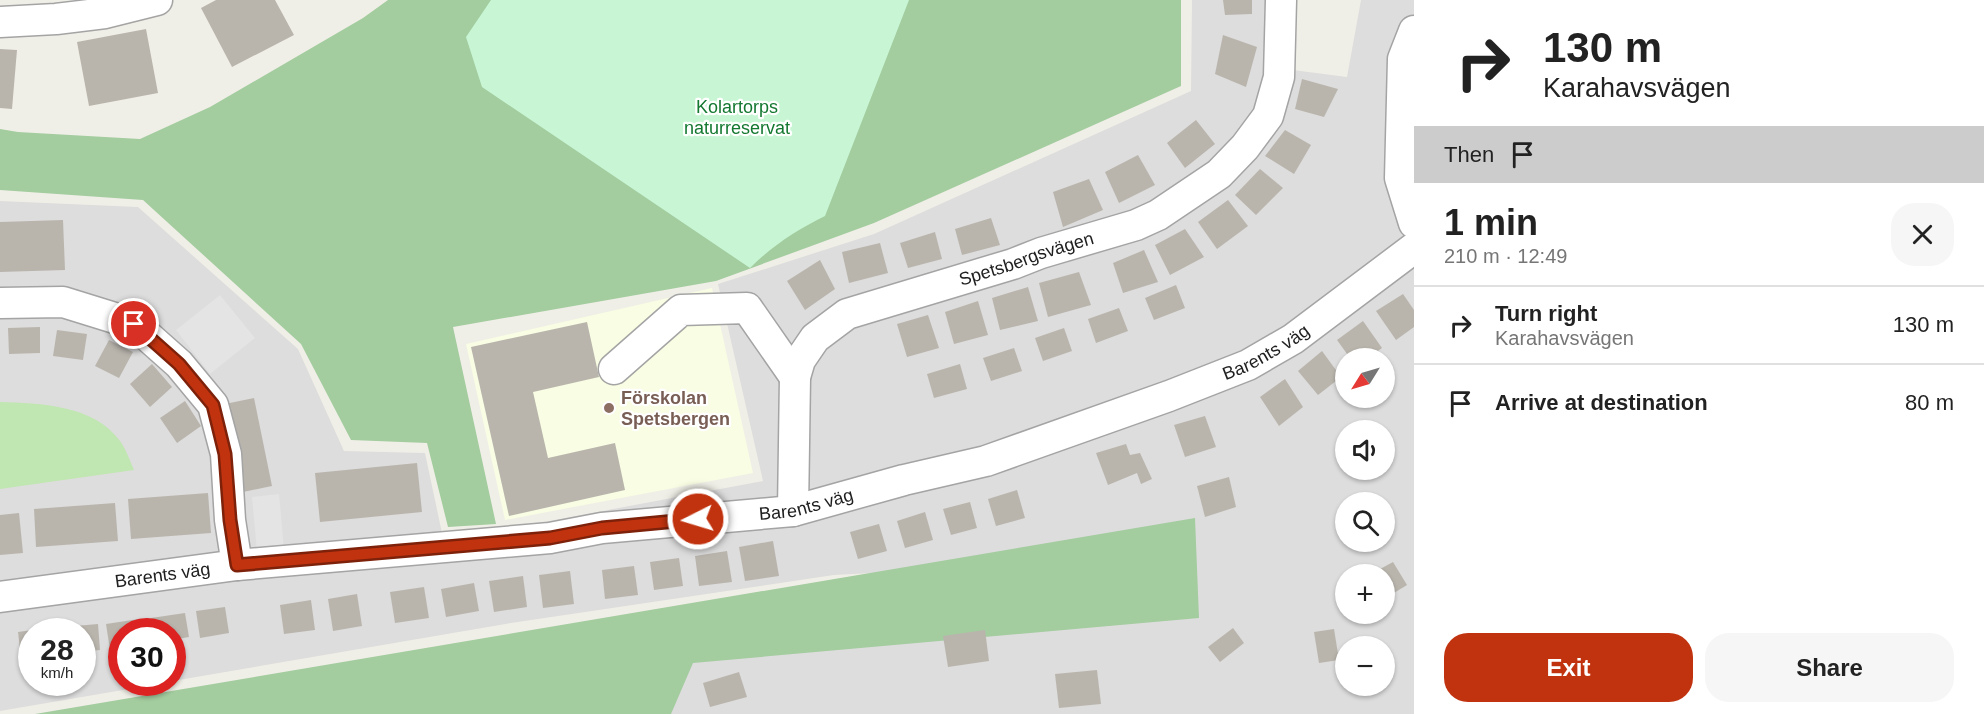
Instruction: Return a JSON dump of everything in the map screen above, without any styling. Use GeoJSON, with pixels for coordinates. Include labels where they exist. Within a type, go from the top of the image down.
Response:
{"type":"FeatureCollection","features":[{"type":"Feature","properties":{"kind":"street"},"geometry":{"type":"LineString","coordinates":[[0,22],[105,13],[157,0]]}},
{"type":"Feature","properties":{"kind":"street","name":"Spetsbergsvägen"},"geometry":{"type":"LineString","coordinates":[[793,511],[795,377],[800,360],[815,338],[847,314],[1136,225],[1158,215],[1219,174],[1245,147],[1268,116],[1279,77],[1281,0]]}},
{"type":"Feature","properties":{"kind":"street"},"geometry":{"type":"LineString","coordinates":[[1414,31],[1403,59],[1400,178],[1414,223]]}},
{"type":"Feature","properties":{"kind":"street","name":"Barents väg"},"geometry":{"type":"LineString","coordinates":[[0,597],[237,565],[550,538],[602,528],[793,511],[904,480],[986,461],[1169,396],[1248,365],[1293,339],[1414,248]]}},
{"type":"Feature","properties":{"kind":"street"},"geometry":{"type":"LineString","coordinates":[[0,303],[63,302],[134,324],[179,364],[213,405],[225,454],[230,520],[237,565]]}},
{"type":"Feature","properties":{"kind":"street"},"geometry":{"type":"LineString","coordinates":[[614,369],[681,310],[747,308],[795,377]]}},
{"type":"Feature","properties":{"kind":"shaded area"},"geometry":{"type":"Polygon","coordinates":[[[1192,0],[1297,0],[1293,70],[1347,77],[1361,0],[1414,0],[1414,714],[536,714],[683,640],[1160,558],[834,575],[511,623],[186,679],[186,618],[108,618],[108,693],[96,695],[96,618],[18,618],[18,696],[88,696],[0,711],[0,201],[138,207],[298,349],[344,451],[425,453],[442,533],[490,532],[763,481],[718,284],[874,234],[1191,91],[1192,0]]]}},
{"type":"Feature","properties":{"kind":"shaded area","name":"Förskolan Spetsbergen"},"geometry":{"type":"Polygon","coordinates":[[[712,288],[753,473],[505,520],[466,344],[712,288]]]}},
{"type":"Feature","properties":{"kind":"shaded area"},"geometry":{"type":"Polygon","coordinates":[[[220,295],[255,338],[210,374],[176,330],[220,295]]]}},
{"type":"Feature","properties":{"kind":"shaded area"},"geometry":{"type":"Polygon","coordinates":[[[279,494],[284,549],[257,551],[252,497],[279,494]]]}},
{"type":"Feature","properties":{"kind":"green space"},"geometry":{"type":"Polygon","coordinates":[[[388,0],[1181,0],[1181,86],[874,223],[716,281],[453,327],[496,524],[448,527],[427,443],[351,440],[301,344],[143,200],[0,190],[0,129],[140,139],[210,107],[363,18],[388,0]]]}},
{"type":"Feature","properties":{"kind":"green space","name":"Kolartorps naturreservat"},"geometry":{"type":"Polygon","coordinates":[[[491,0],[909,0],[825,216],[767,252],[750,268],[482,87],[466,37],[491,0]]]}},
{"type":"Feature","properties":{"kind":"green space"},"geometry":{"type":"Polygon","coordinates":[[[0,402],[32,403],[65,408],[96,420],[120,441],[134,470],[0,489],[0,402]]]}},
{"type":"Feature","properties":{"kind":"green space"},"geometry":{"type":"Polygon","coordinates":[[[1195,518],[1199,618],[693,663],[671,714],[35,714],[142,696],[186,696],[186,688],[1195,518]]]}},
{"type":"Feature","properties":{"kind":"building"},"geometry":{"type":"Polygon","coordinates":[[[216,0],[275,0],[294,35],[232,67],[201,8],[216,0]]]}},
{"type":"Feature","properties":{"kind":"building"},"geometry":{"type":"Polygon","coordinates":[[[1223,0],[1252,0],[1252,14],[1225,15],[1223,0]]]}},
{"type":"Feature","properties":{"kind":"building"},"geometry":{"type":"Polygon","coordinates":[[[146,29],[158,93],[89,106],[77,42],[146,29]]]}},
{"type":"Feature","properties":{"kind":"building"},"geometry":{"type":"Polygon","coordinates":[[[1223,35],[1257,47],[1246,87],[1215,74],[1223,35]]]}},
{"type":"Feature","properties":{"kind":"building"},"geometry":{"type":"Polygon","coordinates":[[[0,49],[17,50],[12,109],[0,108],[0,49]]]}},
{"type":"Feature","properties":{"kind":"building"},"geometry":{"type":"Polygon","coordinates":[[[1302,79],[1338,89],[1324,117],[1295,109],[1302,79]]]}},
{"type":"Feature","properties":{"kind":"building"},"geometry":{"type":"Polygon","coordinates":[[[1196,120],[1215,144],[1185,168],[1167,143],[1196,120]]]}},
{"type":"Feature","properties":{"kind":"building"},"geometry":{"type":"Polygon","coordinates":[[[1285,130],[1311,145],[1294,174],[1265,156],[1285,130]]]}},
{"type":"Feature","properties":{"kind":"building"},"geometry":{"type":"Polygon","coordinates":[[[1138,155],[1155,185],[1119,203],[1105,172],[1138,155]]]}},
{"type":"Feature","properties":{"kind":"building"},"geometry":{"type":"Polygon","coordinates":[[[1260,169],[1283,188],[1256,215],[1235,195],[1260,169]]]}},
{"type":"Feature","properties":{"kind":"building"},"geometry":{"type":"Polygon","coordinates":[[[1089,179],[1103,210],[1063,227],[1053,192],[1089,179]]]}},
{"type":"Feature","properties":{"kind":"building"},"geometry":{"type":"Polygon","coordinates":[[[1228,200],[1248,226],[1217,249],[1198,222],[1228,200]]]}},
{"type":"Feature","properties":{"kind":"building"},"geometry":{"type":"Polygon","coordinates":[[[991,218],[1000,245],[962,255],[955,229],[991,218]]]}},
{"type":"Feature","properties":{"kind":"building"},"geometry":{"type":"Polygon","coordinates":[[[63,220],[65,270],[0,272],[0,222],[63,220]]]}},
{"type":"Feature","properties":{"kind":"building"},"geometry":{"type":"Polygon","coordinates":[[[1185,229],[1204,257],[1170,275],[1155,245],[1185,229]]]}},
{"type":"Feature","properties":{"kind":"building"},"geometry":{"type":"Polygon","coordinates":[[[935,232],[942,259],[908,268],[900,243],[935,232]]]}},
{"type":"Feature","properties":{"kind":"building"},"geometry":{"type":"Polygon","coordinates":[[[880,243],[888,273],[849,283],[842,252],[880,243]]]}},
{"type":"Feature","properties":{"kind":"building"},"geometry":{"type":"Polygon","coordinates":[[[1144,250],[1158,282],[1123,293],[1113,263],[1144,250]]]}},
{"type":"Feature","properties":{"kind":"building"},"geometry":{"type":"Polygon","coordinates":[[[820,260],[835,289],[805,310],[787,281],[820,260]]]}},
{"type":"Feature","properties":{"kind":"building"},"geometry":{"type":"Polygon","coordinates":[[[1079,272],[1091,305],[1048,317],[1039,283],[1079,272]]]}},
{"type":"Feature","properties":{"kind":"building"},"geometry":{"type":"Polygon","coordinates":[[[1176,285],[1185,308],[1154,320],[1145,298],[1176,285]]]}},
{"type":"Feature","properties":{"kind":"building"},"geometry":{"type":"Polygon","coordinates":[[[1028,287],[1038,321],[1000,330],[992,298],[1028,287]]]}},
{"type":"Feature","properties":{"kind":"building"},"geometry":{"type":"Polygon","coordinates":[[[1403,294],[1414,310],[1414,327],[1396,340],[1376,311],[1403,294]]]}},
{"type":"Feature","properties":{"kind":"building"},"geometry":{"type":"Polygon","coordinates":[[[978,301],[988,335],[954,344],[945,312],[978,301]]]}},
{"type":"Feature","properties":{"kind":"building"},"geometry":{"type":"Polygon","coordinates":[[[1119,308],[1128,331],[1096,343],[1088,319],[1119,308]]]}},
{"type":"Feature","properties":{"kind":"building"},"geometry":{"type":"Polygon","coordinates":[[[928,315],[939,348],[907,357],[897,324],[928,315]]]}},
{"type":"Feature","properties":{"kind":"building"},"geometry":{"type":"Polygon","coordinates":[[[1363,321],[1382,348],[1343,348],[1337,340],[1363,321]]]}},
{"type":"Feature","properties":{"kind":"building"},"geometry":{"type":"Polygon","coordinates":[[[587,322],[599,377],[533,392],[548,458],[615,443],[625,490],[509,516],[471,347],[587,322]]]}},
{"type":"Feature","properties":{"kind":"building"},"geometry":{"type":"Polygon","coordinates":[[[40,327],[40,353],[9,354],[8,328],[40,327]]]}},
{"type":"Feature","properties":{"kind":"building"},"geometry":{"type":"Polygon","coordinates":[[[1064,328],[1072,351],[1043,361],[1035,338],[1064,328]]]}},
{"type":"Feature","properties":{"kind":"building"},"geometry":{"type":"Polygon","coordinates":[[[57,330],[87,334],[83,360],[53,356],[57,330]]]}},
{"type":"Feature","properties":{"kind":"building"},"geometry":{"type":"Polygon","coordinates":[[[109,340],[133,352],[119,378],[95,366],[109,340]]]}},
{"type":"Feature","properties":{"kind":"building"},"geometry":{"type":"Polygon","coordinates":[[[1014,348],[1022,371],[991,381],[983,358],[1014,348]]]}},
{"type":"Feature","properties":{"kind":"building"},"geometry":{"type":"Polygon","coordinates":[[[1322,351],[1335,369],[1335,382],[1318,395],[1298,371],[1322,351]]]}},
{"type":"Feature","properties":{"kind":"building"},"geometry":{"type":"Polygon","coordinates":[[[152,364],[172,387],[150,407],[130,384],[152,364]]]}},
{"type":"Feature","properties":{"kind":"building"},"geometry":{"type":"Polygon","coordinates":[[[960,364],[967,389],[934,398],[927,374],[960,364]]]}},
{"type":"Feature","properties":{"kind":"building"},"geometry":{"type":"Polygon","coordinates":[[[1285,379],[1303,407],[1279,426],[1260,397],[1285,379]]]}},
{"type":"Feature","properties":{"kind":"building"},"geometry":{"type":"Polygon","coordinates":[[[254,398],[272,486],[243,492],[225,404],[254,398]]]}},
{"type":"Feature","properties":{"kind":"building"},"geometry":{"type":"Polygon","coordinates":[[[185,401],[201,426],[177,443],[160,418],[185,401]]]}},
{"type":"Feature","properties":{"kind":"building"},"geometry":{"type":"Polygon","coordinates":[[[1205,416],[1216,447],[1185,457],[1174,425],[1205,416]]]}},
{"type":"Feature","properties":{"kind":"building"},"geometry":{"type":"Polygon","coordinates":[[[1126,444],[1130,455],[1140,453],[1152,479],[1141,484],[1137,473],[1108,485],[1096,453],[1126,444]]]}},
{"type":"Feature","properties":{"kind":"building"},"geometry":{"type":"Polygon","coordinates":[[[417,463],[422,512],[320,522],[315,473],[417,463]]]}},
{"type":"Feature","properties":{"kind":"building"},"geometry":{"type":"Polygon","coordinates":[[[1229,477],[1236,507],[1205,517],[1197,486],[1229,477]]]}},
{"type":"Feature","properties":{"kind":"building"},"geometry":{"type":"Polygon","coordinates":[[[1017,490],[1025,518],[996,526],[988,499],[1017,490]]]}},
{"type":"Feature","properties":{"kind":"building"},"geometry":{"type":"Polygon","coordinates":[[[208,493],[211,533],[131,539],[128,499],[208,493]]]}},
{"type":"Feature","properties":{"kind":"building"},"geometry":{"type":"Polygon","coordinates":[[[970,502],[977,528],[951,535],[943,509],[970,502]]]}},
{"type":"Feature","properties":{"kind":"building"},"geometry":{"type":"Polygon","coordinates":[[[115,503],[118,541],[36,547],[34,509],[115,503]]]}},
{"type":"Feature","properties":{"kind":"building"},"geometry":{"type":"Polygon","coordinates":[[[925,512],[933,540],[905,548],[897,521],[925,512]]]}},
{"type":"Feature","properties":{"kind":"building"},"geometry":{"type":"Polygon","coordinates":[[[19,513],[23,553],[0,555],[0,515],[19,513]]]}},
{"type":"Feature","properties":{"kind":"building"},"geometry":{"type":"Polygon","coordinates":[[[879,524],[887,551],[858,559],[850,532],[879,524]]]}},
{"type":"Feature","properties":{"kind":"building"},"geometry":{"type":"Polygon","coordinates":[[[773,541],[779,576],[745,581],[739,547],[773,541]]]}},
{"type":"Feature","properties":{"kind":"building"},"geometry":{"type":"Polygon","coordinates":[[[727,551],[732,582],[699,586],[695,556],[727,551]]]}},
{"type":"Feature","properties":{"kind":"building"},"geometry":{"type":"Polygon","coordinates":[[[679,558],[683,586],[654,590],[650,562],[679,558]]]}},
{"type":"Feature","properties":{"kind":"building"},"geometry":{"type":"Polygon","coordinates":[[[1395,565],[1407,585],[1395,592],[1395,565]]]}},
{"type":"Feature","properties":{"kind":"building"},"geometry":{"type":"Polygon","coordinates":[[[634,566],[638,595],[605,599],[602,570],[634,566]]]}},
{"type":"Feature","properties":{"kind":"building"},"geometry":{"type":"Polygon","coordinates":[[[570,571],[574,604],[543,608],[539,575],[570,571]]]}},
{"type":"Feature","properties":{"kind":"building"},"geometry":{"type":"Polygon","coordinates":[[[523,576],[527,607],[494,612],[489,581],[523,576]]]}},
{"type":"Feature","properties":{"kind":"building"},"geometry":{"type":"Polygon","coordinates":[[[474,583],[479,611],[446,617],[441,589],[474,583]]]}},
{"type":"Feature","properties":{"kind":"building"},"geometry":{"type":"Polygon","coordinates":[[[424,587],[429,618],[395,623],[390,592],[424,587]]]}},
{"type":"Feature","properties":{"kind":"building"},"geometry":{"type":"Polygon","coordinates":[[[357,594],[362,626],[333,631],[328,599],[357,594]]]}},
{"type":"Feature","properties":{"kind":"building"},"geometry":{"type":"Polygon","coordinates":[[[311,600],[315,630],[284,634],[280,605],[311,600]]]}},
{"type":"Feature","properties":{"kind":"building"},"geometry":{"type":"Polygon","coordinates":[[[225,607],[229,633],[200,638],[196,611],[225,607]]]}},
{"type":"Feature","properties":{"kind":"building"},"geometry":{"type":"Polygon","coordinates":[[[185,613],[186,618],[151,618],[185,613]]]}},
{"type":"Feature","properties":{"kind":"building"},"geometry":{"type":"Polygon","coordinates":[[[186,619],[189,637],[186,638],[186,619]]]}},
{"type":"Feature","properties":{"kind":"building"},"geometry":{"type":"Polygon","coordinates":[[[96,624],[98,624],[100,650],[96,650],[96,624]]]}},
{"type":"Feature","properties":{"kind":"building"},"geometry":{"type":"Polygon","coordinates":[[[1233,628],[1244,643],[1220,662],[1208,647],[1233,628]]]}},
{"type":"Feature","properties":{"kind":"building"},"geometry":{"type":"Polygon","coordinates":[[[1334,629],[1335,661],[1319,663],[1314,632],[1334,629]]]}},
{"type":"Feature","properties":{"kind":"building"},"geometry":{"type":"Polygon","coordinates":[[[985,630],[989,661],[948,667],[943,636],[985,630]]]}},
{"type":"Feature","properties":{"kind":"building"},"geometry":{"type":"Polygon","coordinates":[[[1097,670],[1101,704],[1059,708],[1055,674],[1097,670]]]}},
{"type":"Feature","properties":{"kind":"building"},"geometry":{"type":"Polygon","coordinates":[[[739,672],[747,697],[710,707],[703,683],[739,672]]]}},
{"type":"Feature","properties":{"kind":"place","name":"Förskolan Spetsbergen"},"geometry":{"type":"Point","coordinates":[609,408]}},
{"type":"Feature","properties":{"kind":"route"},"geometry":{"type":"LineString","coordinates":[[134,324],[179,364],[213,405],[225,454],[230,520],[237,565],[550,538],[602,528],[698,519]]}}]}
